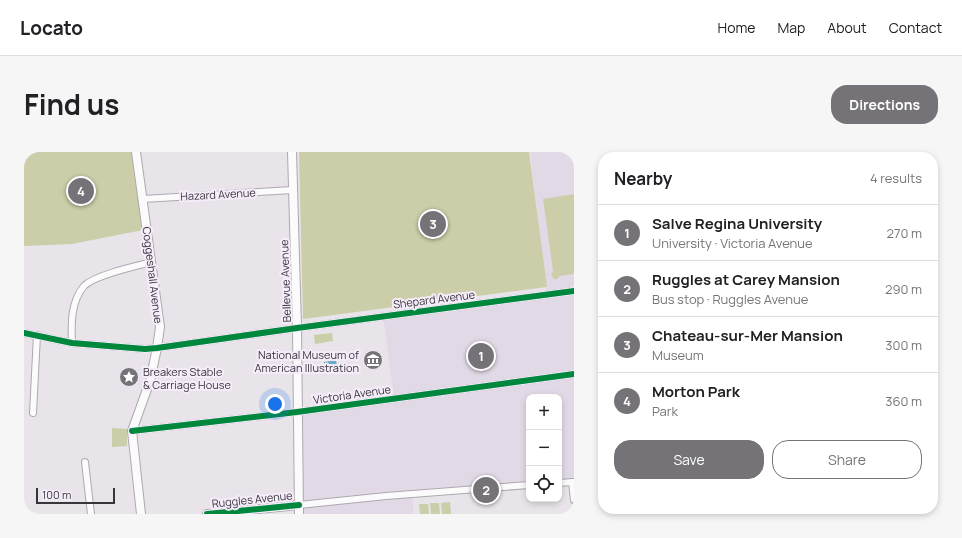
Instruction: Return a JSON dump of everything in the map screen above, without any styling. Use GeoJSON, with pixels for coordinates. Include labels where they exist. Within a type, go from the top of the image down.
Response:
{"type":"FeatureCollection","features":[{"type":"Feature","properties":{"kind":"street","name":"Coggeshall Avenue"},"geometry":{"type":"LineString","coordinates":[[136,152],[160,327],[150,380],[132,431],[141,514]]}},
{"type":"Feature","properties":{"kind":"street","name":"Bellevue Avenue"},"geometry":{"type":"LineString","coordinates":[[292,152],[297,328],[299,514]]}},
{"type":"Feature","properties":{"kind":"street","name":"Hazard Avenue"},"geometry":{"type":"LineString","coordinates":[[143,199],[293,190]]}},
{"type":"Feature","properties":{"kind":"street"},"geometry":{"type":"LineString","coordinates":[[72,343],[71,325],[74,308],[79,294],[84,287],[88,283],[98,278],[152,262]]}},
{"type":"Feature","properties":{"kind":"street","name":"Shepard Avenue"},"geometry":{"type":"LineString","coordinates":[[24,334],[72,343],[145,349],[574,291]]}},
{"type":"Feature","properties":{"kind":"street"},"geometry":{"type":"LineString","coordinates":[[33,413],[37,336]]}},
{"type":"Feature","properties":{"kind":"street","name":"Victoria Avenue"},"geometry":{"type":"LineString","coordinates":[[132,431],[297,412],[574,374]]}},
{"type":"Feature","properties":{"kind":"street"},"geometry":{"type":"LineString","coordinates":[[85,462],[91,514]]}},
{"type":"Feature","properties":{"kind":"street"},"geometry":{"type":"LineString","coordinates":[[562,483],[573,482],[574,500]]}},
{"type":"Feature","properties":{"kind":"street","name":"Ruggles Avenue"},"geometry":{"type":"LineString","coordinates":[[207,514],[299,504],[526,485]]}},
{"type":"Feature","properties":{"kind":"shaded area"},"geometry":{"type":"Polygon","coordinates":[[[530,152],[574,152],[574,482],[562,483],[562,394],[526,394],[526,485],[413,496],[413,514],[299,514],[297,412],[394,398],[383,316],[547,294],[530,152]]]}},
{"type":"Feature","properties":{"kind":"green space"},"geometry":{"type":"Polygon","coordinates":[[[24,152],[131,152],[143,230],[72,244],[24,246],[24,152]]]}},
{"type":"Feature","properties":{"kind":"green space"},"geometry":{"type":"Polygon","coordinates":[[[299,152],[529,152],[547,287],[303,319],[299,152]]]}},
{"type":"Feature","properties":{"kind":"green space"},"geometry":{"type":"Polygon","coordinates":[[[574,194],[574,274],[560,276],[557,279],[554,279],[551,275],[553,271],[543,199],[574,194]]]}},
{"type":"Feature","properties":{"kind":"green space"},"geometry":{"type":"Polygon","coordinates":[[[332,333],[333,341],[315,344],[314,335],[332,333]]]}},
{"type":"Feature","properties":{"kind":"green space"},"geometry":{"type":"Polygon","coordinates":[[[112,428],[127,429],[127,446],[112,447],[112,428]]]}},
{"type":"Feature","properties":{"kind":"green space"},"geometry":{"type":"Polygon","coordinates":[[[450,502],[451,514],[442,514],[441,503],[450,502]]]}},
{"type":"Feature","properties":{"kind":"green space"},"geometry":{"type":"Polygon","coordinates":[[[430,503],[439,503],[440,514],[431,514],[430,503]]]}},
{"type":"Feature","properties":{"kind":"green space"},"geometry":{"type":"Polygon","coordinates":[[[419,504],[428,504],[429,514],[420,514],[419,504]]]}},
{"type":"Feature","properties":{"kind":"water"},"geometry":{"type":"Polygon","coordinates":[[[336,360],[337,367],[325,369],[324,362],[336,360]]]}},
{"type":"Feature","properties":{"kind":"cycle path"},"geometry":{"type":"LineString","coordinates":[[24,333],[72,343],[145,349],[574,291]]}},
{"type":"Feature","properties":{"kind":"cycle path"},"geometry":{"type":"LineString","coordinates":[[132,431],[297,412],[574,374]]}},
{"type":"Feature","properties":{"kind":"cycle path"},"geometry":{"type":"LineString","coordinates":[[207,514],[299,505]]}},
{"type":"Feature","properties":{"kind":"place","name":"Morton Park"},"geometry":{"type":"Point","coordinates":[81,191]}},
{"type":"Feature","properties":{"kind":"place","name":"Chateau-sur-Mer Mansion"},"geometry":{"type":"Point","coordinates":[433,224]}},
{"type":"Feature","properties":{"kind":"place","name":"Salve Regina University"},"geometry":{"type":"Point","coordinates":[481,356]}},
{"type":"Feature","properties":{"kind":"place","name":"National Museum of American Illustration"},"geometry":{"type":"Point","coordinates":[373,360]}},
{"type":"Feature","properties":{"kind":"place","name":"Breakers Stable & Carriage House"},"geometry":{"type":"Point","coordinates":[129,377]}},
{"type":"Feature","properties":{"kind":"place","name":"Ruggles at Carey Mansion"},"geometry":{"type":"Point","coordinates":[486,490]}}]}
